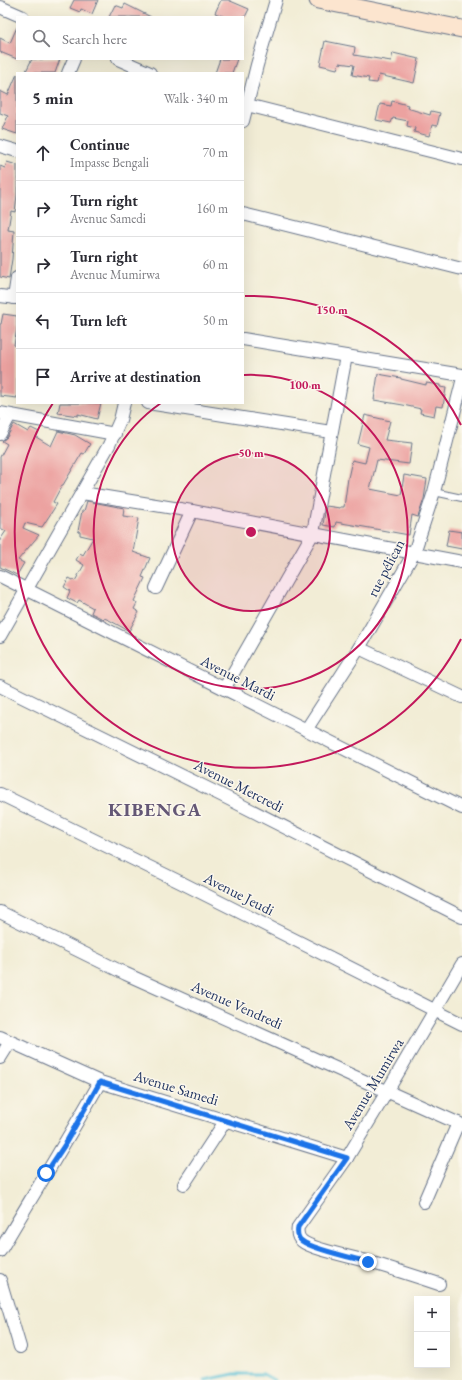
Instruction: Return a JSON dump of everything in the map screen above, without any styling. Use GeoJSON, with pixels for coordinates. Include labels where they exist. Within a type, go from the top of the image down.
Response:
{"type":"FeatureCollection","features":[{"type":"Feature","properties":{"kind":"main road"},"geometry":{"type":"LineString","coordinates":[[318,0],[462,29]]}},
{"type":"Feature","properties":{"kind":"street"},"geometry":{"type":"LineString","coordinates":[[276,0],[245,104],[462,159]]}},
{"type":"Feature","properties":{"kind":"street"},"geometry":{"type":"LineString","coordinates":[[0,6],[21,16]]}},
{"type":"Feature","properties":{"kind":"street"},"geometry":{"type":"LineString","coordinates":[[68,72],[74,60]]}},
{"type":"Feature","properties":{"kind":"street"},"geometry":{"type":"LineString","coordinates":[[120,60],[148,72]]}},
{"type":"Feature","properties":{"kind":"street"},"geometry":{"type":"LineString","coordinates":[[0,146],[16,151]]}},
{"type":"Feature","properties":{"kind":"street"},"geometry":{"type":"LineString","coordinates":[[244,214],[462,269]]}},
{"type":"Feature","properties":{"kind":"street"},"geometry":{"type":"LineString","coordinates":[[0,296],[15,298],[16,288]]}},
{"type":"Feature","properties":{"kind":"street"},"geometry":{"type":"LineString","coordinates":[[244,339],[462,375]]}},
{"type":"Feature","properties":{"kind":"street"},"geometry":{"type":"LineString","coordinates":[[224,689],[313,533],[346,356]]}},
{"type":"Feature","properties":{"kind":"street","name":"rue pélican"},"geometry":{"type":"LineString","coordinates":[[306,730],[359,648],[414,553],[434,492],[462,382]]}},
{"type":"Feature","properties":{"kind":"street"},"geometry":{"type":"LineString","coordinates":[[0,636],[115,434],[124,404]]}},
{"type":"Feature","properties":{"kind":"street"},"geometry":{"type":"LineString","coordinates":[[154,404],[331,432]]}},
{"type":"Feature","properties":{"kind":"street"},"geometry":{"type":"LineString","coordinates":[[0,434],[5,414],[115,434]]}},
{"type":"Feature","properties":{"kind":"street"},"geometry":{"type":"LineString","coordinates":[[82,493],[192,511],[462,562]]}},
{"type":"Feature","properties":{"kind":"street"},"geometry":{"type":"LineString","coordinates":[[156,588],[192,511]]}},
{"type":"Feature","properties":{"kind":"street","name":"Avenue Mardi"},"geometry":{"type":"LineString","coordinates":[[0,576],[462,808]]}},
{"type":"Feature","properties":{"kind":"street"},"geometry":{"type":"LineString","coordinates":[[359,648],[462,697]]}},
{"type":"Feature","properties":{"kind":"street","name":"Avenue Mercredi"},"geometry":{"type":"LineString","coordinates":[[0,686],[223,796],[462,917]]}},
{"type":"Feature","properties":{"kind":"street","name":"Avenue Jeudi"},"geometry":{"type":"LineString","coordinates":[[0,794],[182,883],[462,1024]]}},
{"type":"Feature","properties":{"kind":"street","name":"Avenue Vendredi"},"geometry":{"type":"LineString","coordinates":[[0,912],[126,974],[388,1090],[460,1124]]}},
{"type":"Feature","properties":{"kind":"street","name":"Avenue Mumirwa"},"geometry":{"type":"LineString","coordinates":[[439,1284],[302,1242],[298,1237],[297,1232],[298,1227],[306,1218],[347,1158],[462,964]]}},
{"type":"Feature","properties":{"kind":"street"},"geometry":{"type":"LineString","coordinates":[[0,1058],[5,1040]]}},
{"type":"Feature","properties":{"kind":"street","name":"Avenue Samedi"},"geometry":{"type":"LineString","coordinates":[[5,1040],[100,1082],[347,1158]]}},
{"type":"Feature","properties":{"kind":"street"},"geometry":{"type":"LineString","coordinates":[[0,1251],[46,1173],[64,1146],[100,1082]]}},
{"type":"Feature","properties":{"kind":"street"},"geometry":{"type":"LineString","coordinates":[[184,1184],[226,1120]]}},
{"type":"Feature","properties":{"kind":"street"},"geometry":{"type":"LineString","coordinates":[[424,1202],[460,1124]]}},
{"type":"Feature","properties":{"kind":"street"},"geometry":{"type":"LineString","coordinates":[[0,1280],[20,1347]]}},
{"type":"Feature","properties":{"kind":"lane"},"geometry":{"type":"LineString","coordinates":[[434,492],[462,498]]}},
{"type":"Feature","properties":{"kind":"building"},"geometry":{"type":"Polygon","coordinates":[[[74,0],[98,0],[92,14],[81,9],[80,12],[70,8],[74,0]]]}},
{"type":"Feature","properties":{"kind":"building"},"geometry":{"type":"Polygon","coordinates":[[[221,0],[228,0],[249,9],[245,17],[222,16],[215,13],[221,0]]]}},
{"type":"Feature","properties":{"kind":"building"},"geometry":{"type":"Polygon","coordinates":[[[125,4],[149,16],[110,16],[115,5],[123,8],[125,4]]]}},
{"type":"Feature","properties":{"kind":"building"},"geometry":{"type":"Polygon","coordinates":[[[16,29],[16,59],[0,52],[0,38],[10,43],[16,29]]]}},
{"type":"Feature","properties":{"kind":"building"},"geometry":{"type":"Polygon","coordinates":[[[325,41],[355,47],[354,55],[391,61],[393,53],[419,59],[414,83],[379,75],[377,83],[368,82],[369,78],[352,75],[354,65],[339,63],[337,69],[320,65],[325,41]]]}},
{"type":"Feature","properties":{"kind":"building"},"geometry":{"type":"Polygon","coordinates":[[[32,60],[60,60],[55,72],[26,72],[32,60]]]}},
{"type":"Feature","properties":{"kind":"building"},"geometry":{"type":"Polygon","coordinates":[[[220,60],[237,60],[232,72],[215,72],[220,60]]]}},
{"type":"Feature","properties":{"kind":"building"},"geometry":{"type":"Polygon","coordinates":[[[16,76],[16,134],[2,129],[8,116],[0,113],[0,91],[8,95],[16,76]]]}},
{"type":"Feature","properties":{"kind":"building"},"geometry":{"type":"Polygon","coordinates":[[[392,101],[408,105],[407,108],[430,115],[431,111],[440,113],[437,126],[432,125],[429,136],[414,132],[415,128],[407,126],[408,121],[393,118],[391,123],[376,120],[380,104],[391,106],[392,101]]]}},
{"type":"Feature","properties":{"kind":"building"},"geometry":{"type":"Polygon","coordinates":[[[7,162],[16,165],[15,212],[11,211],[8,230],[14,231],[9,279],[0,277],[0,166],[5,168],[7,162]]]}},
{"type":"Feature","properties":{"kind":"building"},"geometry":{"type":"Polygon","coordinates":[[[3,314],[16,316],[16,334],[14,345],[16,346],[16,398],[0,396],[1,324],[3,314]]]}},
{"type":"Feature","properties":{"kind":"building"},"geometry":{"type":"Polygon","coordinates":[[[378,374],[401,378],[426,385],[426,383],[440,385],[440,387],[446,388],[443,407],[436,406],[434,416],[420,413],[421,409],[374,400],[378,374]]]}},
{"type":"Feature","properties":{"kind":"building"},"geometry":{"type":"Polygon","coordinates":[[[60,404],[101,404],[97,419],[78,414],[78,416],[58,413],[60,404]]]}},
{"type":"Feature","properties":{"kind":"building"},"geometry":{"type":"Polygon","coordinates":[[[365,415],[390,421],[385,440],[412,443],[409,464],[377,460],[370,489],[401,495],[404,475],[427,479],[424,499],[418,517],[412,515],[409,535],[336,522],[335,527],[323,525],[326,506],[340,508],[344,507],[352,460],[365,463],[369,447],[358,444],[365,415]]]}},
{"type":"Feature","properties":{"kind":"building"},"geometry":{"type":"Polygon","coordinates":[[[14,424],[28,432],[31,428],[39,432],[36,437],[51,446],[58,431],[75,435],[90,444],[84,454],[82,453],[62,485],[53,502],[57,504],[42,527],[25,523],[23,528],[39,535],[18,560],[24,563],[17,575],[0,567],[0,540],[6,531],[0,528],[0,457],[7,444],[2,441],[7,437],[14,424]]]}},
{"type":"Feature","properties":{"kind":"building"},"geometry":{"type":"Polygon","coordinates":[[[87,501],[124,508],[123,516],[139,518],[133,552],[150,558],[142,577],[145,578],[134,601],[137,603],[134,609],[139,612],[129,631],[109,620],[103,619],[91,613],[93,608],[79,600],[77,603],[67,598],[70,591],[64,587],[69,578],[75,581],[84,565],[76,560],[80,553],[83,555],[93,538],[80,535],[80,532],[78,531],[82,511],[84,511],[87,501]]]}},
{"type":"Feature","properties":{"kind":"building"},"geometry":{"type":"Polygon","coordinates":[[[449,530],[462,532],[462,549],[446,546],[449,530]]]}},
{"type":"Feature","properties":{"kind":"waterway"},"geometry":{"type":"LineString","coordinates":[[205,1380],[234,1374],[263,1374],[274,1380]]}},
{"type":"Feature","properties":{"kind":"district","name":"KIBENGA"},"geometry":{"type":"Point","coordinates":[155,809]}},
{"type":"Feature","properties":{"kind":"route"},"geometry":{"type":"LineString","coordinates":[[46,1173],[64,1146],[100,1082],[347,1158],[306,1218],[298,1227],[298,1237],[302,1242],[313,1246],[368,1262]]}}]}
